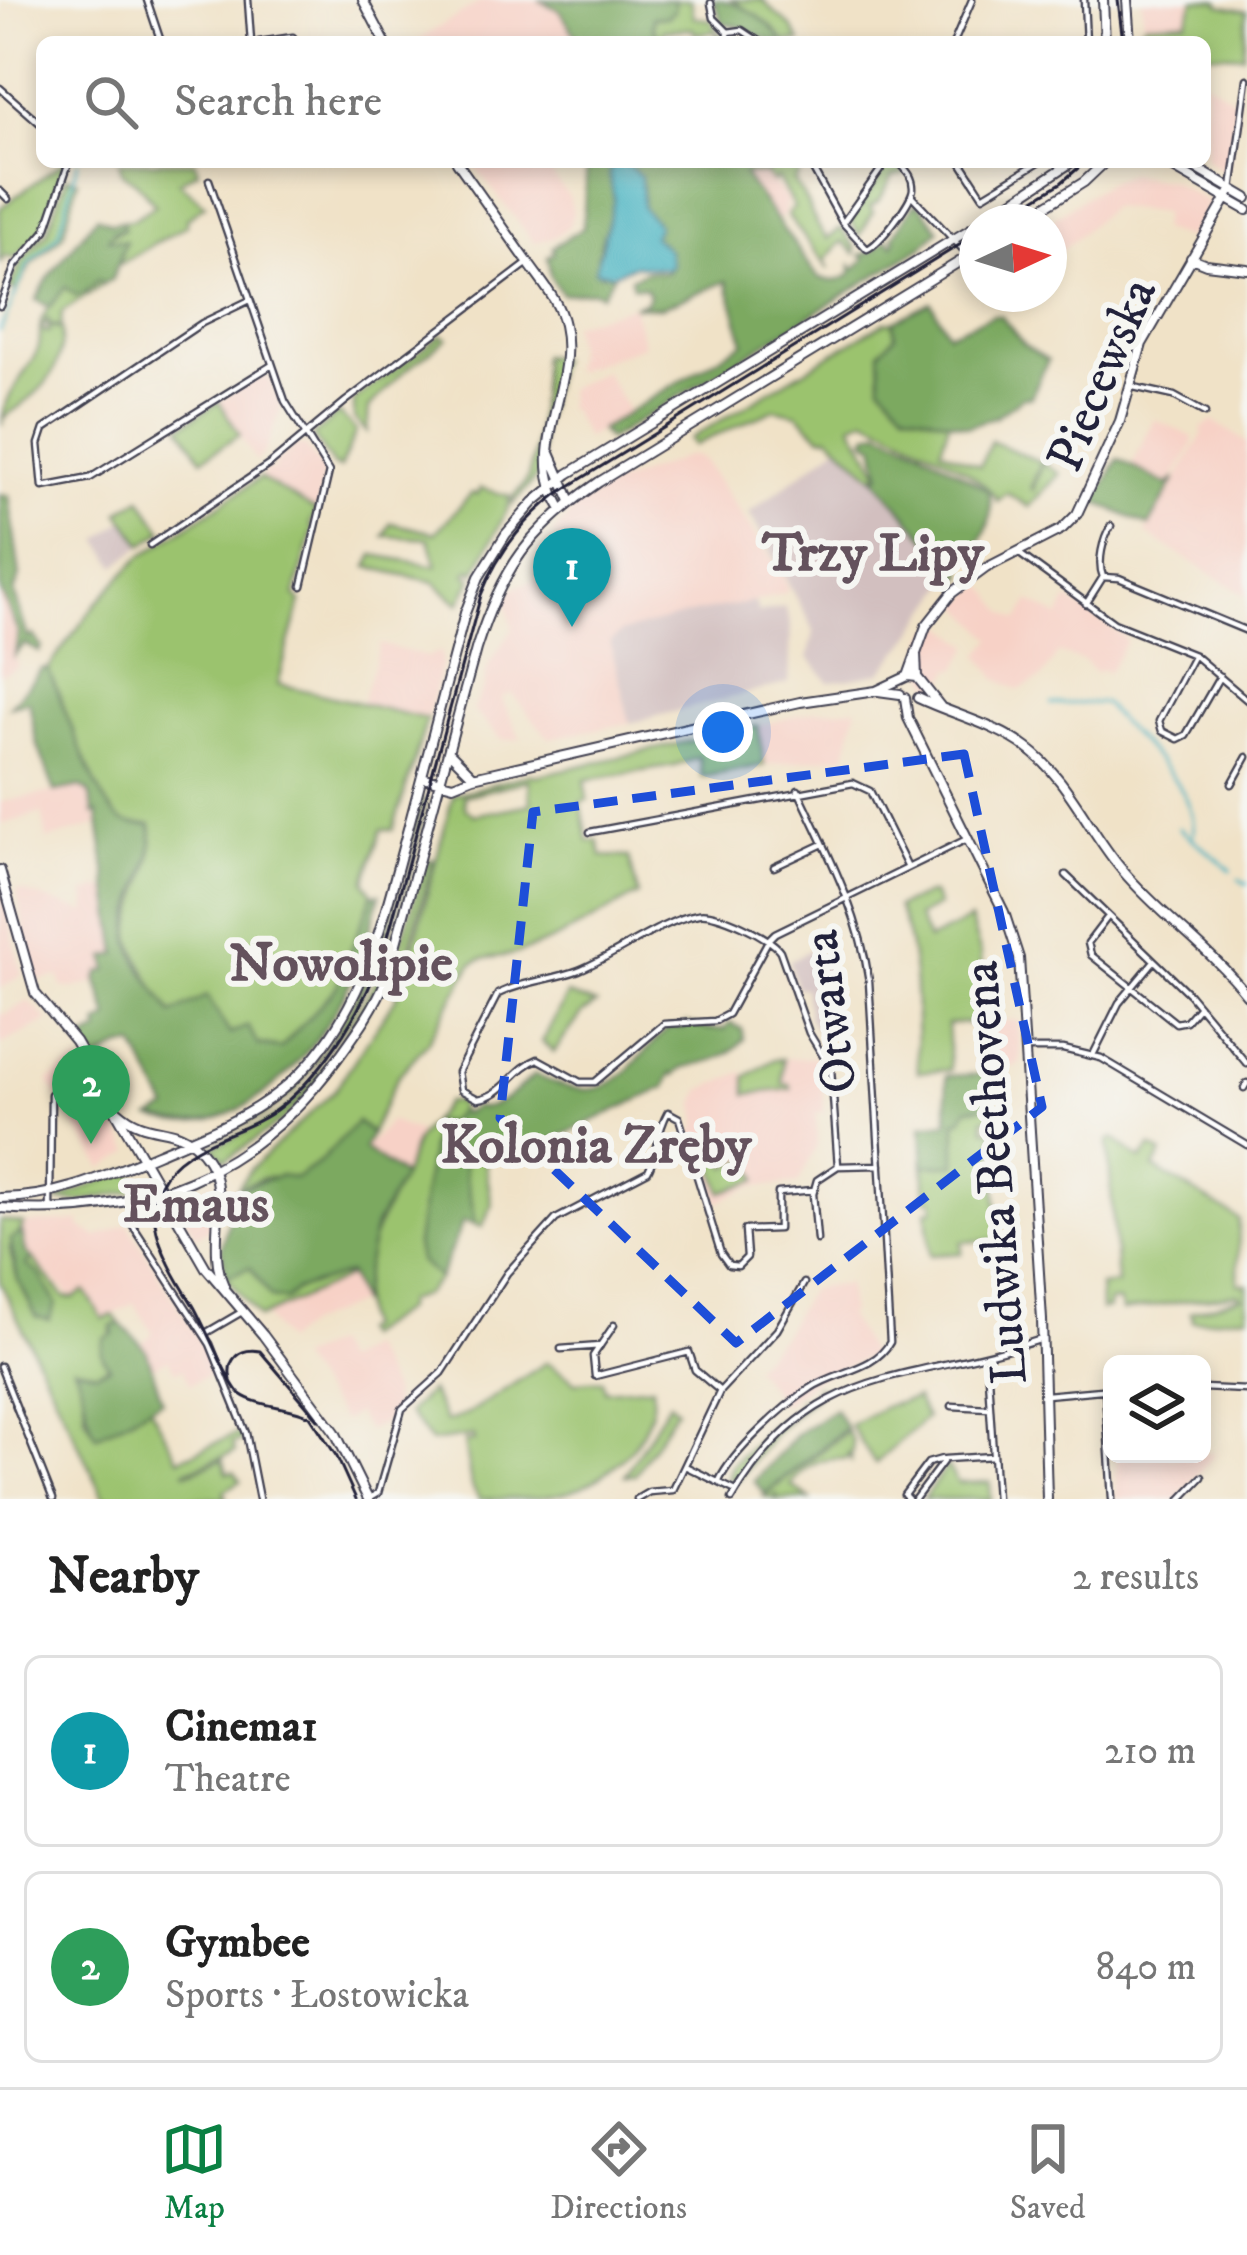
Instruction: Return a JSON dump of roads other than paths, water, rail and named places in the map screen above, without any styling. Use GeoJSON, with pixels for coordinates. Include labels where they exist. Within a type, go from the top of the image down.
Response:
{"type":"FeatureCollection","features":[{"type":"Feature","properties":{"kind":"main road"},"geometry":{"type":"LineString","coordinates":[[363,0],[382,36]]}},
{"type":"Feature","properties":{"kind":"main road"},"geometry":{"type":"LineString","coordinates":[[1103,0],[1106,36]]}},
{"type":"Feature","properties":{"kind":"main road"},"geometry":{"type":"LineString","coordinates":[[1127,0],[1130,36]]}},
{"type":"Feature","properties":{"kind":"main road"},"geometry":{"type":"LineString","coordinates":[[461,168],[557,304],[566,336],[548,449],[551,488],[561,508]]}},
{"type":"Feature","properties":{"kind":"main road"},"geometry":{"type":"LineString","coordinates":[[1008,204],[1063,168]]}},
{"type":"Feature","properties":{"kind":"main road"},"geometry":{"type":"LineString","coordinates":[[1049,204],[1101,168]]}},
{"type":"Feature","properties":{"kind":"main road"},"geometry":{"type":"LineString","coordinates":[[1175,168],[1247,198]]}},
{"type":"Feature","properties":{"kind":"main road"},"geometry":{"type":"LineString","coordinates":[[1194,168],[1247,210]]}},
{"type":"Feature","properties":{"kind":"main road","name":"Piecewska"},"geometry":{"type":"LineString","coordinates":[[910,689],[926,626],[952,592],[986,568],[1062,529],[1077,514],[1108,452],[1142,344],[1229,194]]}},
{"type":"Feature","properties":{"kind":"main road"},"geometry":{"type":"LineString","coordinates":[[0,1198],[74,1189],[234,1120],[277,1094],[299,1074],[341,1019],[371,959],[465,613],[479,578],[516,521],[564,478],[959,236]]}},
{"type":"Feature","properties":{"kind":"main road","name":"Piecewska"},"geometry":{"type":"LineString","coordinates":[[1192,258],[1247,269]]}},
{"type":"Feature","properties":{"kind":"main road"},"geometry":{"type":"LineString","coordinates":[[0,1208],[113,1203],[161,1191],[254,1148],[298,1109],[372,1008],[394,957],[495,595],[524,545],[571,501],[959,262]]}},
{"type":"Feature","properties":{"kind":"main road"},"geometry":{"type":"LineString","coordinates":[[548,449],[571,501]]}},
{"type":"Feature","properties":{"kind":"main road"},"geometry":{"type":"LineString","coordinates":[[422,777],[440,782],[816,699],[910,689],[941,708],[1005,734],[1045,763],[1129,878],[1214,956],[1247,995]]}},
{"type":"Feature","properties":{"kind":"main road","name":"Ludwika Beethovena"},"geometry":{"type":"LineString","coordinates":[[910,689],[911,722],[1015,941],[1042,1340],[1047,1499]]}},
{"type":"Feature","properties":{"kind":"main road"},"geometry":{"type":"LineString","coordinates":[[449,752],[473,776]]}},
{"type":"Feature","properties":{"kind":"main road"},"geometry":{"type":"LineString","coordinates":[[0,870],[34,993],[75,1041],[206,1268],[323,1414],[368,1499]]}},
{"type":"Feature","properties":{"kind":"main road"},"geometry":{"type":"LineString","coordinates":[[113,1107],[136,1126],[190,1140],[214,1169],[219,1188],[215,1258],[227,1293]]}},
{"type":"Feature","properties":{"kind":"street"},"geometry":{"type":"LineString","coordinates":[[146,0],[159,36]]}},
{"type":"Feature","properties":{"kind":"street"},"geometry":{"type":"LineString","coordinates":[[248,0],[254,36]]}},
{"type":"Feature","properties":{"kind":"street"},"geometry":{"type":"LineString","coordinates":[[957,36],[972,0]]}},
{"type":"Feature","properties":{"kind":"street"},"geometry":{"type":"LineString","coordinates":[[1084,0],[1086,36]]}},
{"type":"Feature","properties":{"kind":"street"},"geometry":{"type":"LineString","coordinates":[[711,3],[714,18],[728,36]]}},
{"type":"Feature","properties":{"kind":"street"},"geometry":{"type":"LineString","coordinates":[[728,32],[742,30],[751,36]]}},
{"type":"Feature","properties":{"kind":"street","name":"Piecewska"},"geometry":{"type":"LineString","coordinates":[[1229,194],[1247,79]]}},
{"type":"Feature","properties":{"kind":"street"},"geometry":{"type":"LineString","coordinates":[[0,88],[36,120]]}},
{"type":"Feature","properties":{"kind":"street"},"geometry":{"type":"LineString","coordinates":[[0,306],[15,266],[46,230],[67,168]]}},
{"type":"Feature","properties":{"kind":"street"},"geometry":{"type":"LineString","coordinates":[[812,168],[842,223],[860,246],[874,248],[912,196],[912,179],[904,168]]}},
{"type":"Feature","properties":{"kind":"street"},"geometry":{"type":"LineString","coordinates":[[842,223],[882,168]]}},
{"type":"Feature","properties":{"kind":"street"},"geometry":{"type":"LineString","coordinates":[[965,168],[983,196],[1029,168]]}},
{"type":"Feature","properties":{"kind":"street"},"geometry":{"type":"LineString","coordinates":[[209,181],[289,412],[328,465],[330,479],[302,586]]}},
{"type":"Feature","properties":{"kind":"street"},"geometry":{"type":"LineString","coordinates":[[0,191],[8,199]]}},
{"type":"Feature","properties":{"kind":"street"},"geometry":{"type":"LineString","coordinates":[[912,196],[959,242]]}},
{"type":"Feature","properties":{"kind":"street"},"geometry":{"type":"LineString","coordinates":[[150,545],[269,464],[528,263]]}},
{"type":"Feature","properties":{"kind":"street"},"geometry":{"type":"LineString","coordinates":[[250,300],[202,323],[44,429],[39,444],[43,487],[90,478],[272,365]]}},
{"type":"Feature","properties":{"kind":"street"},"geometry":{"type":"LineString","coordinates":[[1130,386],[1174,396],[1205,413]]}},
{"type":"Feature","properties":{"kind":"street"},"geometry":{"type":"LineString","coordinates":[[1103,577],[1105,537],[1111,526]]}},
{"type":"Feature","properties":{"kind":"street"},"geometry":{"type":"LineString","coordinates":[[1017,552],[1122,628],[1193,655],[1247,700]]}},
{"type":"Feature","properties":{"kind":"street"},"geometry":{"type":"LineString","coordinates":[[1086,604],[1103,577]]}},
{"type":"Feature","properties":{"kind":"street"},"geometry":{"type":"LineString","coordinates":[[1103,577],[1132,583],[1247,632]]}},
{"type":"Feature","properties":{"kind":"street"},"geometry":{"type":"LineString","coordinates":[[1193,655],[1160,722],[1168,735],[1178,739],[1186,735],[1221,675]]}},
{"type":"Feature","properties":{"kind":"street"},"geometry":{"type":"LineString","coordinates":[[1232,784],[1247,757]]}},
{"type":"Feature","properties":{"kind":"street"},"geometry":{"type":"LineString","coordinates":[[590,832],[842,783],[867,788],[908,868]]}},
{"type":"Feature","properties":{"kind":"street","name":"Otwarta"},"geometry":{"type":"LineString","coordinates":[[719,1481],[728,1466],[808,1390],[885,1352],[890,1342],[863,938],[849,896],[798,790]]}},
{"type":"Feature","properties":{"kind":"street"},"geometry":{"type":"LineString","coordinates":[[817,1240],[814,1190],[821,1174],[838,1166],[831,1069],[808,1033],[784,961],[769,939],[718,916],[698,914],[587,966],[502,991],[458,1072],[461,1090],[472,1098],[488,1099],[538,1059],[580,1082],[603,1079],[664,1024],[715,1021],[728,1014],[769,939],[969,838]]}},
{"type":"Feature","properties":{"kind":"street"},"geometry":{"type":"LineString","coordinates":[[774,867],[823,843]]}},
{"type":"Feature","properties":{"kind":"street"},"geometry":{"type":"LineString","coordinates":[[1066,875],[1199,1006],[1247,1064]]}},
{"type":"Feature","properties":{"kind":"street"},"geometry":{"type":"LineString","coordinates":[[1107,917],[1090,939],[1088,951],[1175,1023],[1186,1021],[1199,1006]]}},
{"type":"Feature","properties":{"kind":"street"},"geometry":{"type":"LineString","coordinates":[[1093,1055],[1101,1034],[1154,962]]}},
{"type":"Feature","properties":{"kind":"street"},"geometry":{"type":"LineString","coordinates":[[1025,1049],[1093,1055],[1247,1145]]}},
{"type":"Feature","properties":{"kind":"street"},"geometry":{"type":"LineString","coordinates":[[50,1208],[51,1094]]}},
{"type":"Feature","properties":{"kind":"street"},"geometry":{"type":"LineString","coordinates":[[368,1499],[377,1492],[402,1409],[442,1373],[507,1273],[556,1219],[645,1174],[668,1112],[679,1118],[729,1265],[745,1261],[745,1230],[778,1229],[778,1193],[814,1190]]}},
{"type":"Feature","properties":{"kind":"street","name":"Otwarta"},"geometry":{"type":"LineString","coordinates":[[838,1166],[880,1165]]}},
{"type":"Feature","properties":{"kind":"street"},"geometry":{"type":"LineString","coordinates":[[128,1218],[203,1334],[238,1410],[259,1499]]}},
{"type":"Feature","properties":{"kind":"street"},"geometry":{"type":"LineString","coordinates":[[638,1499],[649,1492],[673,1490],[720,1391],[776,1330],[804,1283]]}},
{"type":"Feature","properties":{"kind":"street"},"geometry":{"type":"LineString","coordinates":[[203,1334],[243,1311]]}},
{"type":"Feature","properties":{"kind":"street"},"geometry":{"type":"LineString","coordinates":[[614,1324],[593,1356],[597,1377],[689,1352],[695,1370],[720,1391]]}},
{"type":"Feature","properties":{"kind":"street"},"geometry":{"type":"LineString","coordinates":[[732,1499],[776,1440],[823,1401],[873,1379],[1042,1340]]}},
{"type":"Feature","properties":{"kind":"street"},"geometry":{"type":"LineString","coordinates":[[561,1349],[600,1346]]}},
{"type":"Feature","properties":{"kind":"street"},"geometry":{"type":"LineString","coordinates":[[0,1366],[52,1499]]}},
{"type":"Feature","properties":{"kind":"street"},"geometry":{"type":"LineString","coordinates":[[988,1377],[996,1499]]}},
{"type":"Feature","properties":{"kind":"street"},"geometry":{"type":"LineString","coordinates":[[1211,1388],[1247,1390]]}},
{"type":"Feature","properties":{"kind":"street"},"geometry":{"type":"LineString","coordinates":[[1044,1395],[1103,1390]]}},
{"type":"Feature","properties":{"kind":"street"},"geometry":{"type":"LineString","coordinates":[[952,1406],[989,1408]]}},
{"type":"Feature","properties":{"kind":"street"},"geometry":{"type":"LineString","coordinates":[[909,1498],[928,1463],[993,1456]]}},
{"type":"Feature","properties":{"kind":"street"},"geometry":{"type":"LineString","coordinates":[[909,1498],[945,1459]]}},
{"type":"Feature","properties":{"kind":"street"},"geometry":{"type":"LineString","coordinates":[[1111,1463],[1112,1499]]}},
{"type":"Feature","properties":{"kind":"street"},"geometry":{"type":"LineString","coordinates":[[685,1466],[736,1491]]}},
{"type":"Feature","properties":{"kind":"street"},"geometry":{"type":"LineString","coordinates":[[1181,1499],[1202,1477]]}},
{"type":"Feature","properties":{"kind":"water"},"geometry":{"type":"Polygon","coordinates":[[[611,168],[631,168],[641,176],[642,207],[658,225],[653,236],[668,250],[672,265],[666,269],[634,265],[615,273],[595,271],[614,199],[611,168]]]}},
{"type":"Feature","properties":{"kind":"waterway"},"geometry":{"type":"LineString","coordinates":[[0,331],[28,265],[59,234],[76,168]]}},
{"type":"Feature","properties":{"kind":"waterway"},"geometry":{"type":"LineString","coordinates":[[1051,704],[1104,703],[1177,783],[1188,801],[1192,839]]}},
{"type":"Feature","properties":{"kind":"waterway"},"geometry":{"type":"LineString","coordinates":[[1179,828],[1231,870]]}},
{"type":"Feature","properties":{"kind":"waterway"},"geometry":{"type":"LineString","coordinates":[[1239,879],[1247,884]]}},
{"type":"Feature","properties":{"kind":"tram line"},"geometry":{"type":"LineString","coordinates":[[1118,0],[1122,36]]}},
{"type":"Feature","properties":{"kind":"tram line"},"geometry":{"type":"LineString","coordinates":[[1027,204],[1078,168]]}},
{"type":"Feature","properties":{"kind":"tram line"},"geometry":{"type":"LineString","coordinates":[[356,1499],[337,1457],[310,1416],[256,1402],[235,1389],[160,1243],[155,1202],[161,1182],[175,1164],[198,1148],[261,1119],[298,1092],[356,1013],[385,947],[481,595],[516,534],[568,487],[959,245]]}},
{"type":"Feature","properties":{"kind":"tram line"},"geometry":{"type":"LineString","coordinates":[[231,1380],[230,1366],[236,1356],[260,1351],[318,1419]]}},
{"type":"Feature","properties":{"kind":"place","name":"Cinema1"},"geometry":{"type":"Point","coordinates":[572,627]}},
{"type":"Feature","properties":{"kind":"place","name":"Gymbee"},"geometry":{"type":"Point","coordinates":[91,1144]}},
{"type":"Feature","properties":{"kind":"district","name":"Trzy Lipy"},"geometry":{"type":"Point","coordinates":[873,551]}},
{"type":"Feature","properties":{"kind":"district","name":"Nowolipie"},"geometry":{"type":"Point","coordinates":[341,961]}},
{"type":"Feature","properties":{"kind":"district","name":"Kolonia Zręby"},"geometry":{"type":"Point","coordinates":[596,1143]}},
{"type":"Feature","properties":{"kind":"district","name":"Emaus"},"geometry":{"type":"Point","coordinates":[196,1202]}}]}
